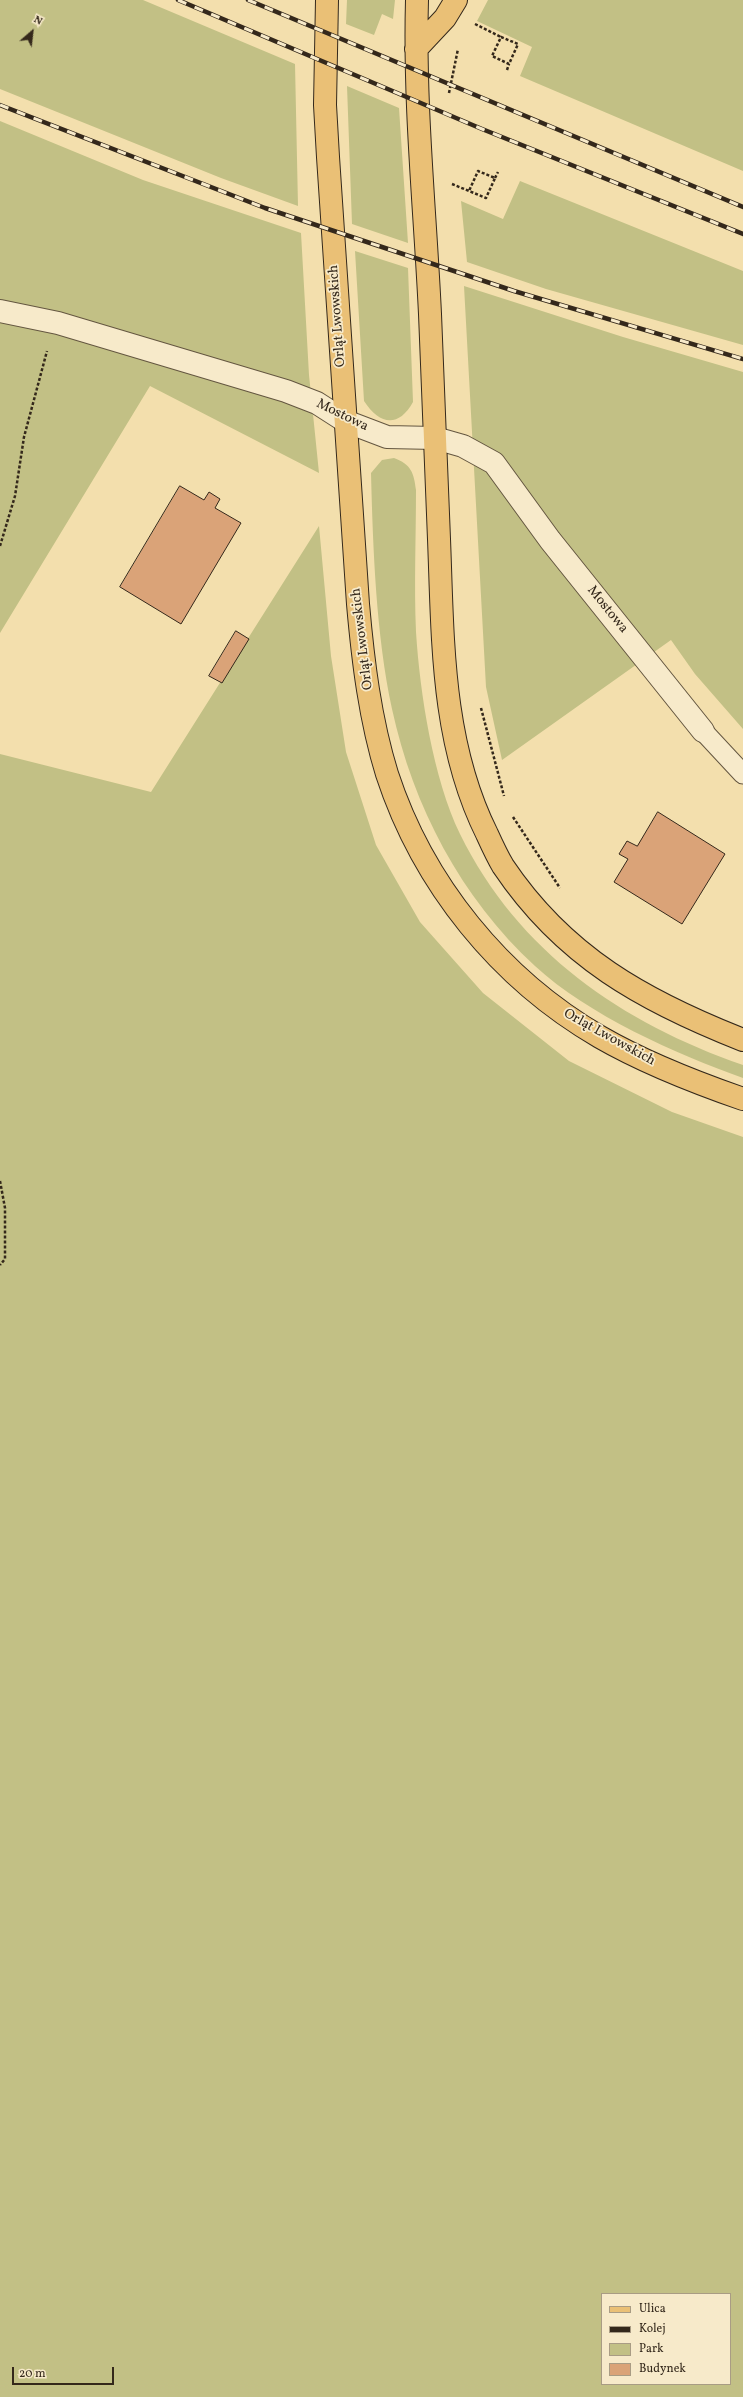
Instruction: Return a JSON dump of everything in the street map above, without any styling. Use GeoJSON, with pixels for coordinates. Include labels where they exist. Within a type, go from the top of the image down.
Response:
{"type":"FeatureCollection","features":[{"type":"Feature","properties":{"kind":"main road","name":"Orląt Lwowskich"},"geometry":{"type":"LineString","coordinates":[[327,0],[325,105],[358,604],[368,691],[377,734],[394,794],[431,871],[479,938],[520,979],[560,1012],[600,1037],[646,1061],[743,1099]]}},
{"type":"Feature","properties":{"kind":"main road"},"geometry":{"type":"LineString","coordinates":[[417,0],[416,49],[444,655],[452,725],[468,790],[502,864],[533,907],[552,927],[588,959],[650,999],[743,1040]]}},
{"type":"Feature","properties":{"kind":"main road"},"geometry":{"type":"LineString","coordinates":[[416,49],[444,18],[456,0]]}},
{"type":"Feature","properties":{"kind":"street","name":"Mostowa"},"geometry":{"type":"LineString","coordinates":[[0,311],[58,323],[286,391],[317,403],[345,421],[387,437],[435,438],[463,446],[494,463],[550,540],[703,731]]}},
{"type":"Feature","properties":{"kind":"lane"},"geometry":{"type":"LineString","coordinates":[[703,731],[743,774]]}},
{"type":"Feature","properties":{"kind":"path"},"geometry":{"type":"LineString","coordinates":[[471,22],[518,44],[507,70]]}},
{"type":"Feature","properties":{"kind":"path"},"geometry":{"type":"LineString","coordinates":[[501,37],[492,56],[509,64]]}},
{"type":"Feature","properties":{"kind":"path"},"geometry":{"type":"LineString","coordinates":[[469,191],[478,171],[495,178]]}},
{"type":"Feature","properties":{"kind":"path"},"geometry":{"type":"LineString","coordinates":[[448,182],[486,198],[498,172]]}},
{"type":"Feature","properties":{"kind":"path"},"geometry":{"type":"LineString","coordinates":[[0,546],[15,496],[24,437],[49,343],[58,323]]}},
{"type":"Feature","properties":{"kind":"path"},"geometry":{"type":"LineString","coordinates":[[480,703],[506,800]]}},
{"type":"Feature","properties":{"kind":"path"},"geometry":{"type":"LineString","coordinates":[[512,814],[562,891]]}},
{"type":"Feature","properties":{"kind":"path"},"geometry":{"type":"LineString","coordinates":[[0,1181],[5,1208],[5,1259],[0,1265]]}},
{"type":"Feature","properties":{"kind":"green space"},"geometry":{"type":"Polygon","coordinates":[[[0,0],[143,0],[295,64],[298,206],[221,178],[0,89],[0,0]]]}},
{"type":"Feature","properties":{"kind":"green space"},"geometry":{"type":"Polygon","coordinates":[[[347,0],[395,0],[393,19],[382,14],[374,35],[346,24],[347,0]]]}},
{"type":"Feature","properties":{"kind":"green space"},"geometry":{"type":"Polygon","coordinates":[[[488,0],[743,0],[743,171],[520,76],[532,47],[477,21],[488,0]]]}},
{"type":"Feature","properties":{"kind":"green space"},"geometry":{"type":"Polygon","coordinates":[[[347,86],[399,108],[408,243],[352,224],[347,86]]]}},
{"type":"Feature","properties":{"kind":"green space"},"geometry":{"type":"Polygon","coordinates":[[[0,121],[143,180],[301,233],[309,375],[319,473],[150,386],[0,633],[0,121]]]}},
{"type":"Feature","properties":{"kind":"green space"},"geometry":{"type":"Polygon","coordinates":[[[520,181],[743,271],[743,345],[546,289],[467,262],[461,201],[503,219],[520,181]]]}},
{"type":"Feature","properties":{"kind":"green space"},"geometry":{"type":"Polygon","coordinates":[[[355,251],[408,268],[413,402],[407,411],[395,420],[382,419],[370,409],[364,401],[355,251]]]}},
{"type":"Feature","properties":{"kind":"green space"},"geometry":{"type":"Polygon","coordinates":[[[464,286],[623,337],[743,372],[743,729],[695,674],[671,640],[502,760],[486,687],[464,286]]]}},
{"type":"Feature","properties":{"kind":"green space"},"geometry":{"type":"Polygon","coordinates":[[[394,458],[400,460],[408,466],[413,474],[415,484],[415,614],[421,682],[429,735],[435,762],[442,788],[460,834],[484,876],[512,914],[543,948],[578,978],[616,1005],[656,1028],[698,1048],[743,1065],[743,1078],[662,1045],[606,1017],[556,984],[535,966],[508,939],[484,911],[444,848],[427,815],[413,781],[401,745],[392,709],[382,651],[374,562],[371,473],[382,460],[394,458]]]}},
{"type":"Feature","properties":{"kind":"green space"},"geometry":{"type":"Polygon","coordinates":[[[319,526],[331,656],[346,752],[376,845],[420,922],[483,993],[569,1061],[672,1112],[743,1137],[743,2397],[0,2397],[0,754],[151,792],[319,526]]]}},
{"type":"Feature","properties":{"kind":"building"},"geometry":{"type":"Polygon","coordinates":[[[180,486],[204,500],[209,492],[220,499],[215,508],[241,523],[181,624],[120,587],[180,486]]]}},
{"type":"Feature","properties":{"kind":"building"},"geometry":{"type":"Polygon","coordinates":[[[236,631],[249,639],[222,683],[209,676],[236,631]]]}},
{"type":"Feature","properties":{"kind":"building"},"geometry":{"type":"Polygon","coordinates":[[[658,812],[725,854],[682,924],[614,882],[628,859],[619,854],[627,841],[637,846],[658,812]]]}},
{"type":"Feature","properties":{"kind":"railway"},"geometry":{"type":"LineString","coordinates":[[178,0],[482,129],[743,234]]}},
{"type":"Feature","properties":{"kind":"railway"},"geometry":{"type":"LineString","coordinates":[[248,0],[743,207]]}},
{"type":"Feature","properties":{"kind":"railway"},"geometry":{"type":"LineString","coordinates":[[0,105],[265,208],[514,291],[743,359]]}}]}
